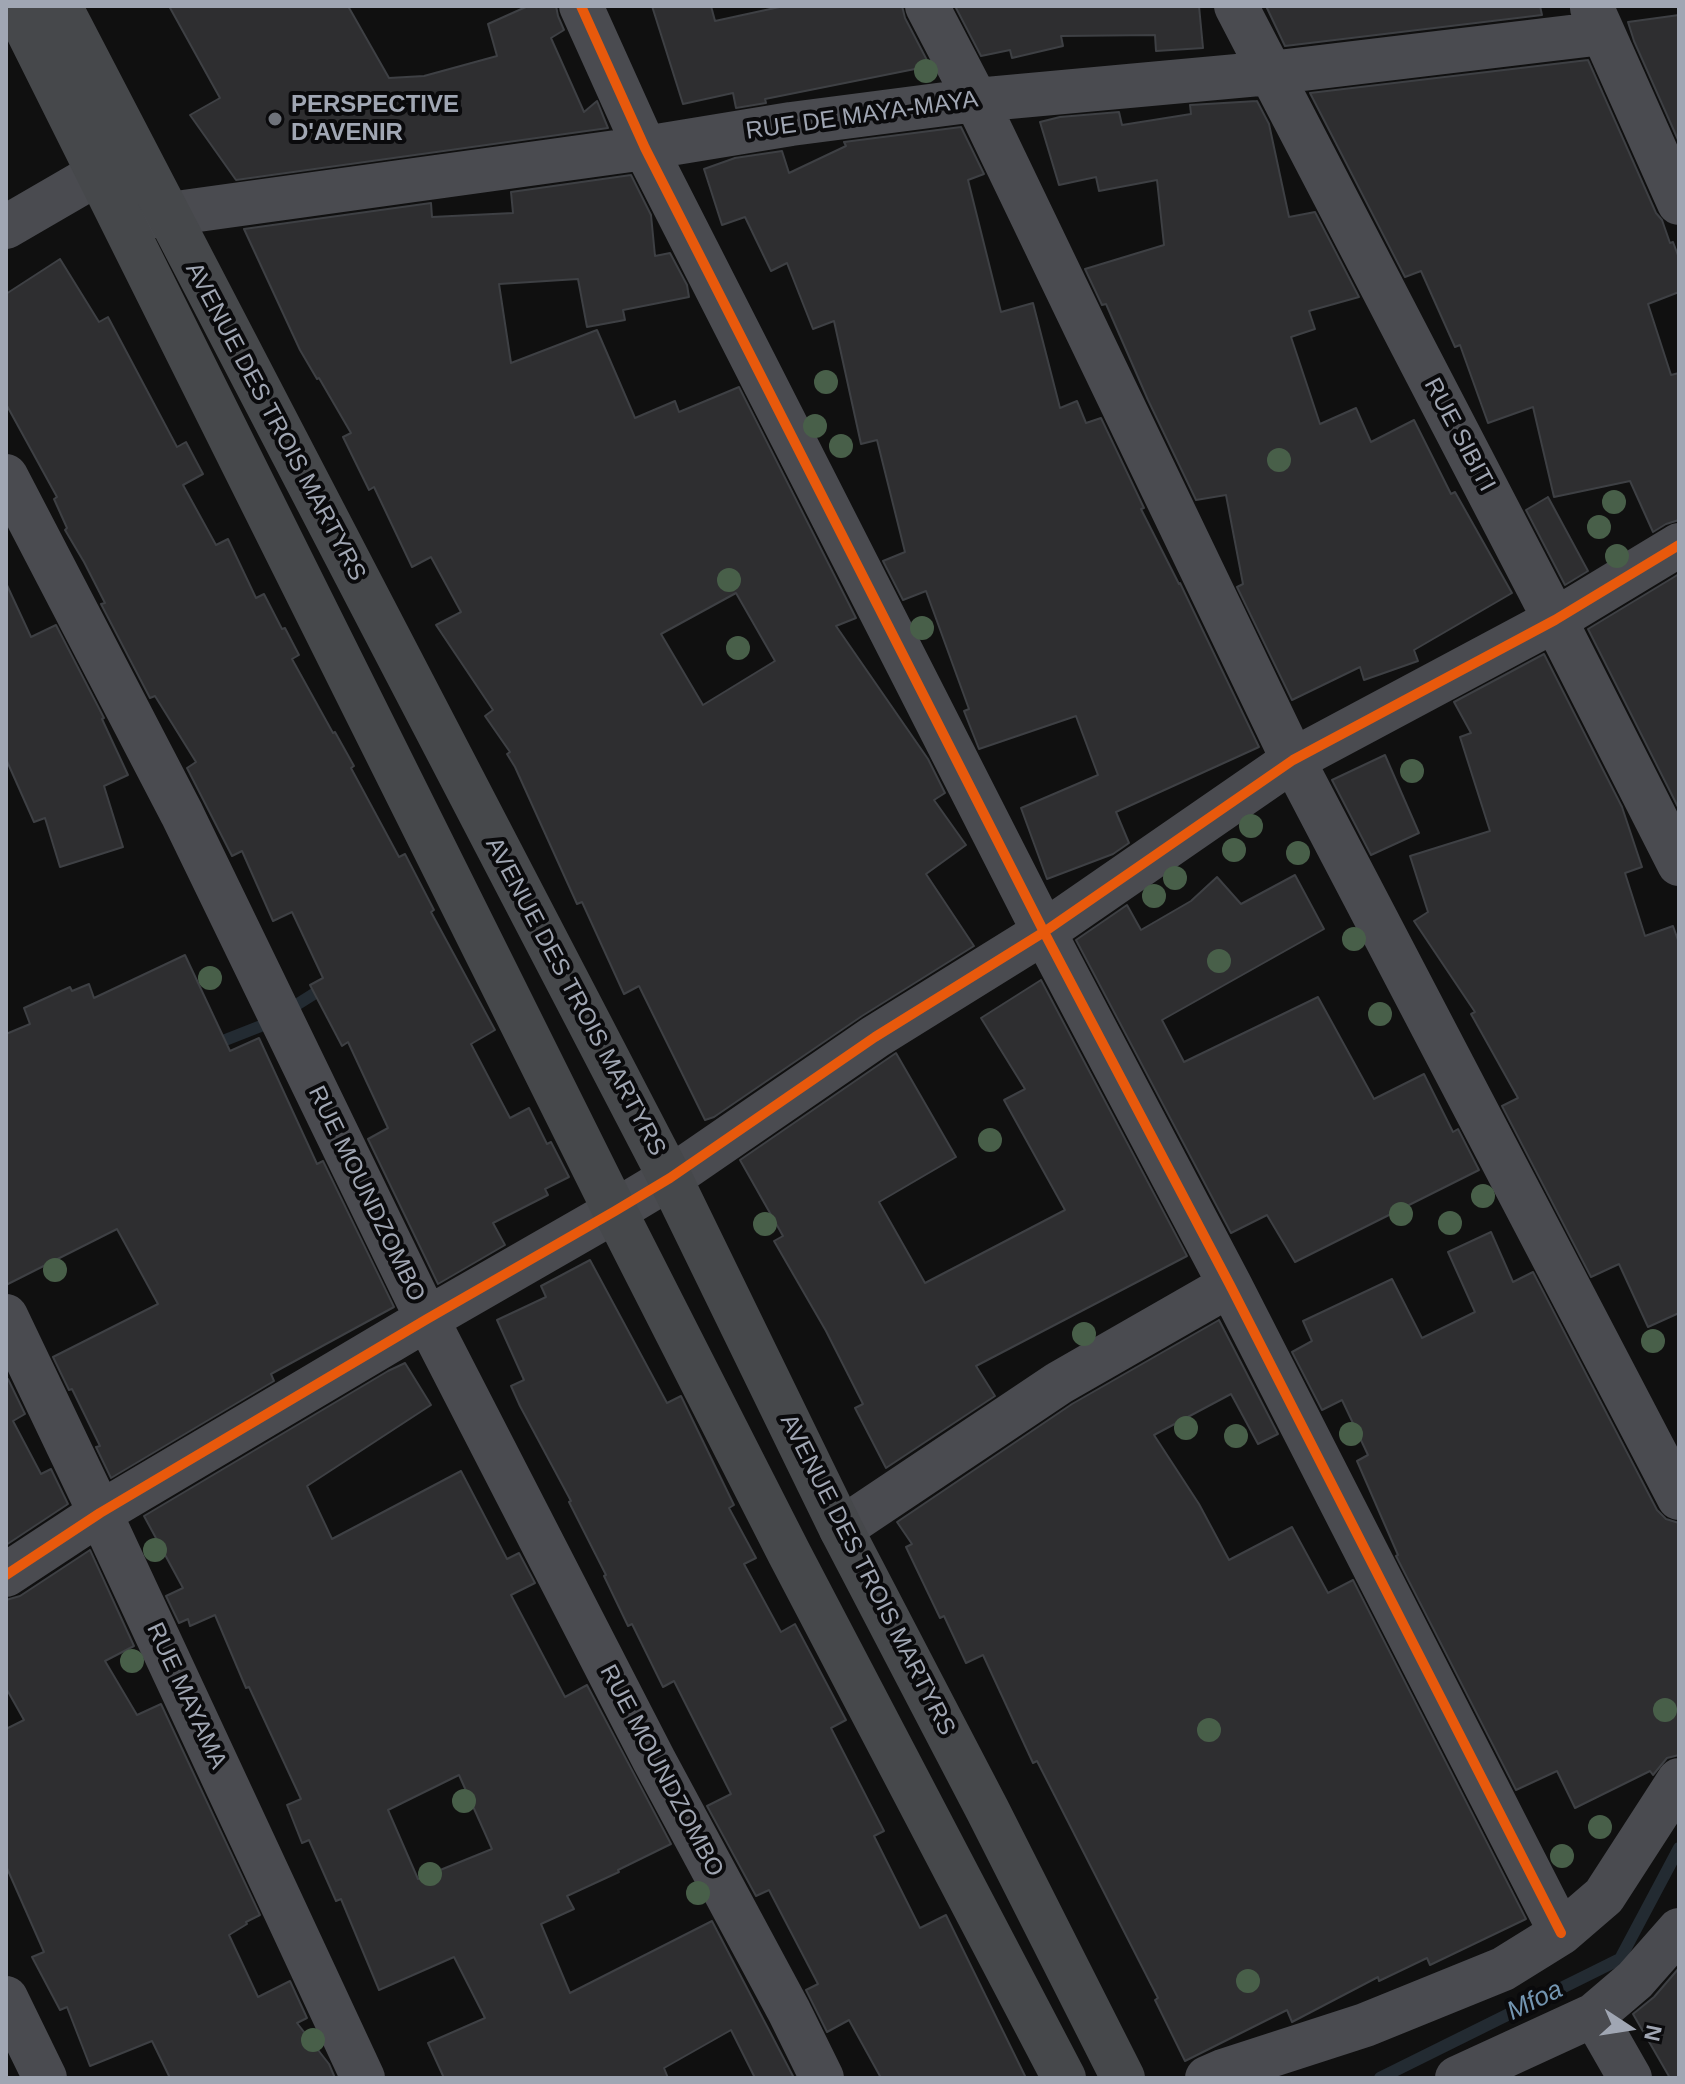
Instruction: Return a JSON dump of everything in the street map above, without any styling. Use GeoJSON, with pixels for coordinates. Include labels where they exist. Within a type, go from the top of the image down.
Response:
{"type":"FeatureCollection","features":[{"type":"Feature","properties":{"kind":"main road","name":"AVENUE DES TROIS MARTYRS"},"geometry":{"type":"LineString","coordinates":[[15,6],[117,164],[167,215],[670,1178],[841,1529],[1123,2078]]}},
{"type":"Feature","properties":{"kind":"main road","name":"AVENUE DES TROIS MARTYRS"},"geometry":{"type":"LineString","coordinates":[[60,6],[117,164],[123,221],[615,1211],[789,1553],[1064,2078]]}},
{"type":"Feature","properties":{"kind":"street"},"geometry":{"type":"LineString","coordinates":[[581,6],[645,148],[1044,932],[1230,1285],[1561,1933]]}},
{"type":"Feature","properties":{"kind":"street"},"geometry":{"type":"LineString","coordinates":[[927,6],[976,100],[1293,760],[1679,1498]]}},
{"type":"Feature","properties":{"kind":"street","name":"RUE SIBITI"},"geometry":{"type":"LineString","coordinates":[[1236,6],[1679,864]]}},
{"type":"Feature","properties":{"kind":"street"},"geometry":{"type":"LineString","coordinates":[[1597,20],[1679,203]]}},
{"type":"Feature","properties":{"kind":"street","name":"RUE DE MAYA-MAYA"},"geometry":{"type":"LineString","coordinates":[[123,221],[976,100],[1270,73],[1597,20]]}},
{"type":"Feature","properties":{"kind":"street"},"geometry":{"type":"LineString","coordinates":[[6,227],[117,164]]}},
{"type":"Feature","properties":{"kind":"street","name":"RUE MOUNDZOMBO"},"geometry":{"type":"LineString","coordinates":[[6,476],[182,814],[427,1319],[822,2078]]}},
{"type":"Feature","properties":{"kind":"street"},"geometry":{"type":"LineString","coordinates":[[6,1575],[100,1513],[670,1178],[875,1037],[1044,932],[1293,760],[1555,620],[1679,545]]}},
{"type":"Feature","properties":{"kind":"street"},"geometry":{"type":"LineString","coordinates":[[841,1529],[1059,1383],[1230,1285]]}},
{"type":"Feature","properties":{"kind":"street","name":"RUE MAYAMA"},"geometry":{"type":"LineString","coordinates":[[6,1316],[363,2078]]}},
{"type":"Feature","properties":{"kind":"street"},"geometry":{"type":"LineString","coordinates":[[1207,2078],[1365,2025],[1503,1969],[1561,1933],[1604,1896],[1679,1780]]}},
{"type":"Feature","properties":{"kind":"street"},"geometry":{"type":"LineString","coordinates":[[1457,2078],[1594,2015],[1635,1980],[1679,1930]]}},
{"type":"Feature","properties":{"kind":"street"},"geometry":{"type":"LineString","coordinates":[[6,1998],[45,2078]]}},
{"type":"Feature","properties":{"kind":"street"},"geometry":{"type":"LineString","coordinates":[[1594,2015],[1630,2078]]}},
{"type":"Feature","properties":{"kind":"building"},"geometry":{"type":"Polygon","coordinates":[[[169,6],[348,6],[389,78],[424,76],[497,56],[488,24],[528,6],[556,6],[564,30],[551,38],[584,112],[597,101],[608,128],[236,180],[190,115],[220,98],[169,6]]]}},
{"type":"Feature","properties":{"kind":"building"},"geometry":{"type":"Polygon","coordinates":[[[652,6],[711,6],[715,21],[784,6],[902,6],[930,66],[765,99],[766,103],[736,108],[733,93],[683,104],[652,6]]]}},
{"type":"Feature","properties":{"kind":"building"},"geometry":{"type":"Polygon","coordinates":[[[955,6],[1199,6],[1203,48],[1156,51],[1155,35],[1061,36],[1063,46],[1012,58],[1010,50],[981,56],[955,6]]]}},
{"type":"Feature","properties":{"kind":"building"},"geometry":{"type":"Polygon","coordinates":[[[1266,6],[1540,6],[1542,15],[1285,46],[1266,6]]]}},
{"type":"Feature","properties":{"kind":"building"},"geometry":{"type":"Polygon","coordinates":[[[1679,15],[1679,142],[1628,22],[1679,15]]]}},
{"type":"Feature","properties":{"kind":"building"},"geometry":{"type":"Polygon","coordinates":[[[1588,60],[1679,258],[1679,292],[1648,304],[1671,375],[1679,373],[1679,520],[1653,532],[1630,481],[1554,497],[1533,407],[1488,423],[1460,345],[1455,347],[1421,271],[1405,277],[1310,93],[1588,60]]]}},
{"type":"Feature","properties":{"kind":"building"},"geometry":{"type":"Polygon","coordinates":[[[1257,101],[1269,124],[1289,217],[1315,212],[1359,297],[1309,311],[1315,329],[1291,337],[1320,424],[1356,408],[1371,442],[1414,420],[1451,494],[1455,492],[1512,593],[1414,650],[1418,661],[1364,680],[1360,667],[1292,700],[1237,587],[1243,584],[1226,495],[1196,500],[1106,304],[1102,305],[1085,269],[1164,245],[1157,180],[1099,191],[1096,177],[1059,185],[1040,122],[1060,117],[1119,112],[1122,125],[1191,114],[1190,105],[1257,101]]]}},
{"type":"Feature","properties":{"kind":"building"},"geometry":{"type":"Polygon","coordinates":[[[961,127],[984,174],[968,180],[1001,312],[1033,303],[1060,408],[1077,401],[1086,423],[1101,418],[1144,508],[1141,509],[1259,747],[1116,812],[1129,843],[1113,854],[1047,879],[1021,808],[1098,775],[1076,716],[979,749],[964,711],[969,709],[926,591],[903,600],[883,561],[905,552],[877,440],[861,444],[834,321],[813,329],[787,263],[771,271],[745,217],[722,225],[704,169],[735,158],[782,151],[789,173],[846,146],[844,142],[961,127]]]}},
{"type":"Feature","properties":{"kind":"building"},"geometry":{"type":"Polygon","coordinates":[[[631,175],[651,215],[655,256],[670,253],[687,285],[689,297],[623,310],[625,320],[587,327],[578,279],[499,284],[511,363],[597,330],[635,418],[675,401],[679,412],[739,387],[856,618],[836,626],[928,759],[945,793],[934,800],[966,845],[926,874],[974,946],[705,1120],[639,986],[624,994],[582,902],[577,904],[507,754],[510,752],[485,716],[493,710],[436,625],[461,612],[431,557],[412,567],[374,487],[369,490],[343,437],[351,433],[300,350],[244,229],[431,203],[432,217],[513,213],[511,192],[631,175]],[[736,593],[661,634],[703,705],[775,661],[736,593]]]}},
{"type":"Feature","properties":{"kind":"building"},"geometry":{"type":"Polygon","coordinates":[[[60,259],[99,322],[108,317],[177,447],[186,442],[203,474],[183,485],[216,545],[228,539],[256,598],[264,594],[282,629],[285,628],[299,655],[292,659],[354,766],[351,768],[399,857],[405,854],[434,910],[431,912],[495,1030],[471,1044],[510,1118],[529,1108],[547,1144],[551,1142],[569,1177],[545,1189],[548,1195],[493,1223],[505,1245],[438,1284],[368,1139],[388,1128],[348,1042],[342,1046],[310,985],[323,978],[292,912],[273,921],[242,851],[232,856],[187,768],[196,762],[155,696],[150,698],[101,604],[105,603],[65,530],[67,528],[54,499],[57,497],[6,404],[6,294],[60,259]]]}},
{"type":"Feature","properties":{"kind":"building"},"geometry":{"type":"Polygon","coordinates":[[[1548,497],[1588,571],[1565,585],[1526,510],[1548,497]]]}},
{"type":"Feature","properties":{"kind":"building"},"geometry":{"type":"Polygon","coordinates":[[[1679,574],[1679,809],[1588,629],[1679,574]]]}},
{"type":"Feature","properties":{"kind":"building"},"geometry":{"type":"Polygon","coordinates":[[[6,583],[31,637],[56,625],[104,718],[128,775],[104,786],[123,847],[60,867],[45,818],[34,822],[6,759],[6,583]]]}},
{"type":"Feature","properties":{"kind":"building"},"geometry":{"type":"Polygon","coordinates":[[[1544,654],[1622,807],[1642,867],[1625,873],[1645,936],[1673,926],[1679,943],[1679,1313],[1648,1327],[1619,1264],[1591,1277],[1502,1106],[1518,1098],[1471,1014],[1475,1012],[1414,921],[1428,912],[1410,856],[1490,831],[1460,737],[1471,733],[1454,702],[1544,654]]]}},
{"type":"Feature","properties":{"kind":"building"},"geometry":{"type":"Polygon","coordinates":[[[1385,755],[1419,833],[1371,855],[1332,780],[1385,755]]]}},
{"type":"Feature","properties":{"kind":"building"},"geometry":{"type":"Polygon","coordinates":[[[1295,875],[1324,929],[1162,1020],[1184,1062],[1318,997],[1374,1099],[1424,1074],[1453,1132],[1458,1129],[1479,1170],[1295,1262],[1267,1215],[1231,1233],[1076,940],[1127,905],[1141,930],[1191,901],[1217,877],[1241,904],[1295,875]]]}},
{"type":"Feature","properties":{"kind":"building"},"geometry":{"type":"Polygon","coordinates":[[[185,955],[230,1051],[259,1038],[317,1164],[323,1161],[394,1307],[271,1374],[274,1381],[111,1478],[96,1447],[100,1446],[53,1357],[158,1304],[117,1229],[6,1285],[6,1034],[30,1024],[24,1008],[70,987],[72,991],[89,984],[94,998],[185,955]]]}},
{"type":"Feature","properties":{"kind":"building"},"geometry":{"type":"Polygon","coordinates":[[[1041,980],[1187,1256],[976,1366],[995,1396],[886,1468],[855,1408],[863,1404],[826,1331],[774,1241],[783,1236],[740,1160],[896,1053],[956,1157],[879,1202],[925,1283],[1065,1210],[1004,1100],[1025,1089],[981,1018],[1041,980]]]}},
{"type":"Feature","properties":{"kind":"building"},"geometry":{"type":"Polygon","coordinates":[[[1491,1232],[1513,1282],[1533,1272],[1657,1510],[1666,1519],[1679,1523],[1679,1755],[1667,1758],[1653,1775],[1650,1771],[1575,1808],[1557,1771],[1516,1790],[1396,1556],[1357,1461],[1368,1455],[1342,1400],[1322,1410],[1292,1352],[1312,1341],[1303,1321],[1392,1279],[1422,1338],[1475,1312],[1448,1252],[1491,1232]]]}},
{"type":"Feature","properties":{"kind":"building"},"geometry":{"type":"Polygon","coordinates":[[[590,1260],[667,1403],[681,1396],[734,1505],[729,1508],[756,1558],[744,1564],[781,1632],[795,1624],[846,1720],[831,1728],[884,1831],[874,1836],[920,1928],[946,1915],[1026,2078],[881,2078],[849,2020],[827,2032],[806,1990],[818,1984],[769,1890],[756,1896],[707,1806],[731,1794],[674,1681],[663,1687],[632,1624],[628,1626],[571,1501],[511,1386],[524,1380],[497,1320],[546,1297],[541,1286],[590,1260]]]}},
{"type":"Feature","properties":{"kind":"building"},"geometry":{"type":"Polygon","coordinates":[[[1219,1320],[1278,1434],[1258,1444],[1231,1394],[1154,1435],[1199,1504],[1229,1560],[1292,1527],[1328,1593],[1353,1580],[1526,1919],[1430,1965],[1427,1958],[1379,1981],[1378,1977],[1292,2022],[1287,2010],[1185,2061],[1155,2000],[1158,1998],[1037,1761],[1033,1763],[983,1655],[966,1663],[944,1616],[940,1618],[906,1547],[912,1544],[897,1522],[1072,1404],[1219,1320]]]}},
{"type":"Feature","properties":{"kind":"building"},"geometry":{"type":"Polygon","coordinates":[[[405,1363],[431,1405],[307,1486],[332,1539],[461,1471],[507,1559],[519,1553],[535,1583],[511,1595],[565,1697],[587,1685],[671,1844],[567,1896],[574,1909],[541,1924],[570,1993],[712,1921],[794,2078],[755,2078],[731,2030],[664,2068],[668,2078],[444,2078],[428,2043],[485,2018],[454,1957],[379,1990],[341,1899],[336,1901],[309,1840],[302,1843],[287,1805],[301,1799],[249,1687],[246,1688],[215,1615],[190,1626],[188,1619],[179,1623],[166,1596],[183,1588],[144,1516],[405,1363]],[[459,1775],[388,1810],[418,1879],[492,1849],[459,1775]]]}},
{"type":"Feature","properties":{"kind":"building"},"geometry":{"type":"Polygon","coordinates":[[[6,1380],[25,1414],[13,1421],[41,1474],[51,1469],[68,1504],[6,1545],[6,1380]]]}},
{"type":"Feature","properties":{"kind":"building"},"geometry":{"type":"Polygon","coordinates":[[[90,1550],[134,1646],[105,1661],[137,1715],[161,1704],[260,1915],[229,1935],[258,1997],[290,1981],[307,2018],[297,2023],[329,2064],[335,2078],[170,2078],[152,2041],[90,2066],[67,2007],[60,2010],[32,1957],[44,1952],[6,1866],[6,1729],[24,1720],[6,1688],[6,1600],[20,1596],[90,1550]]]}},
{"type":"Feature","properties":{"kind":"building"},"geometry":{"type":"Polygon","coordinates":[[[1679,1968],[1679,2078],[1670,2078],[1633,2014],[1654,1997],[1679,1968]]]}},
{"type":"Feature","properties":{"kind":"waterway"},"geometry":{"type":"LineString","coordinates":[[210,1046],[266,1024],[328,985]]}},
{"type":"Feature","properties":{"kind":"waterway","name":"Mfoa"},"geometry":{"type":"LineString","coordinates":[[1380,2078],[1620,1959],[1679,1848]]}},
{"type":"Feature","properties":{"kind":"cycle path"},"geometry":{"type":"LineString","coordinates":[[581,6],[645,148],[1044,932],[1230,1285],[1561,1933]]}},
{"type":"Feature","properties":{"kind":"cycle path"},"geometry":{"type":"LineString","coordinates":[[6,1575],[100,1513],[670,1178],[875,1037],[1044,932],[1293,760],[1555,620],[1679,545]]}},
{"type":"Feature","properties":{"kind":"place","name":"PERSPECTIVE D'AVENIR"},"geometry":{"type":"Point","coordinates":[275,119]}}]}
